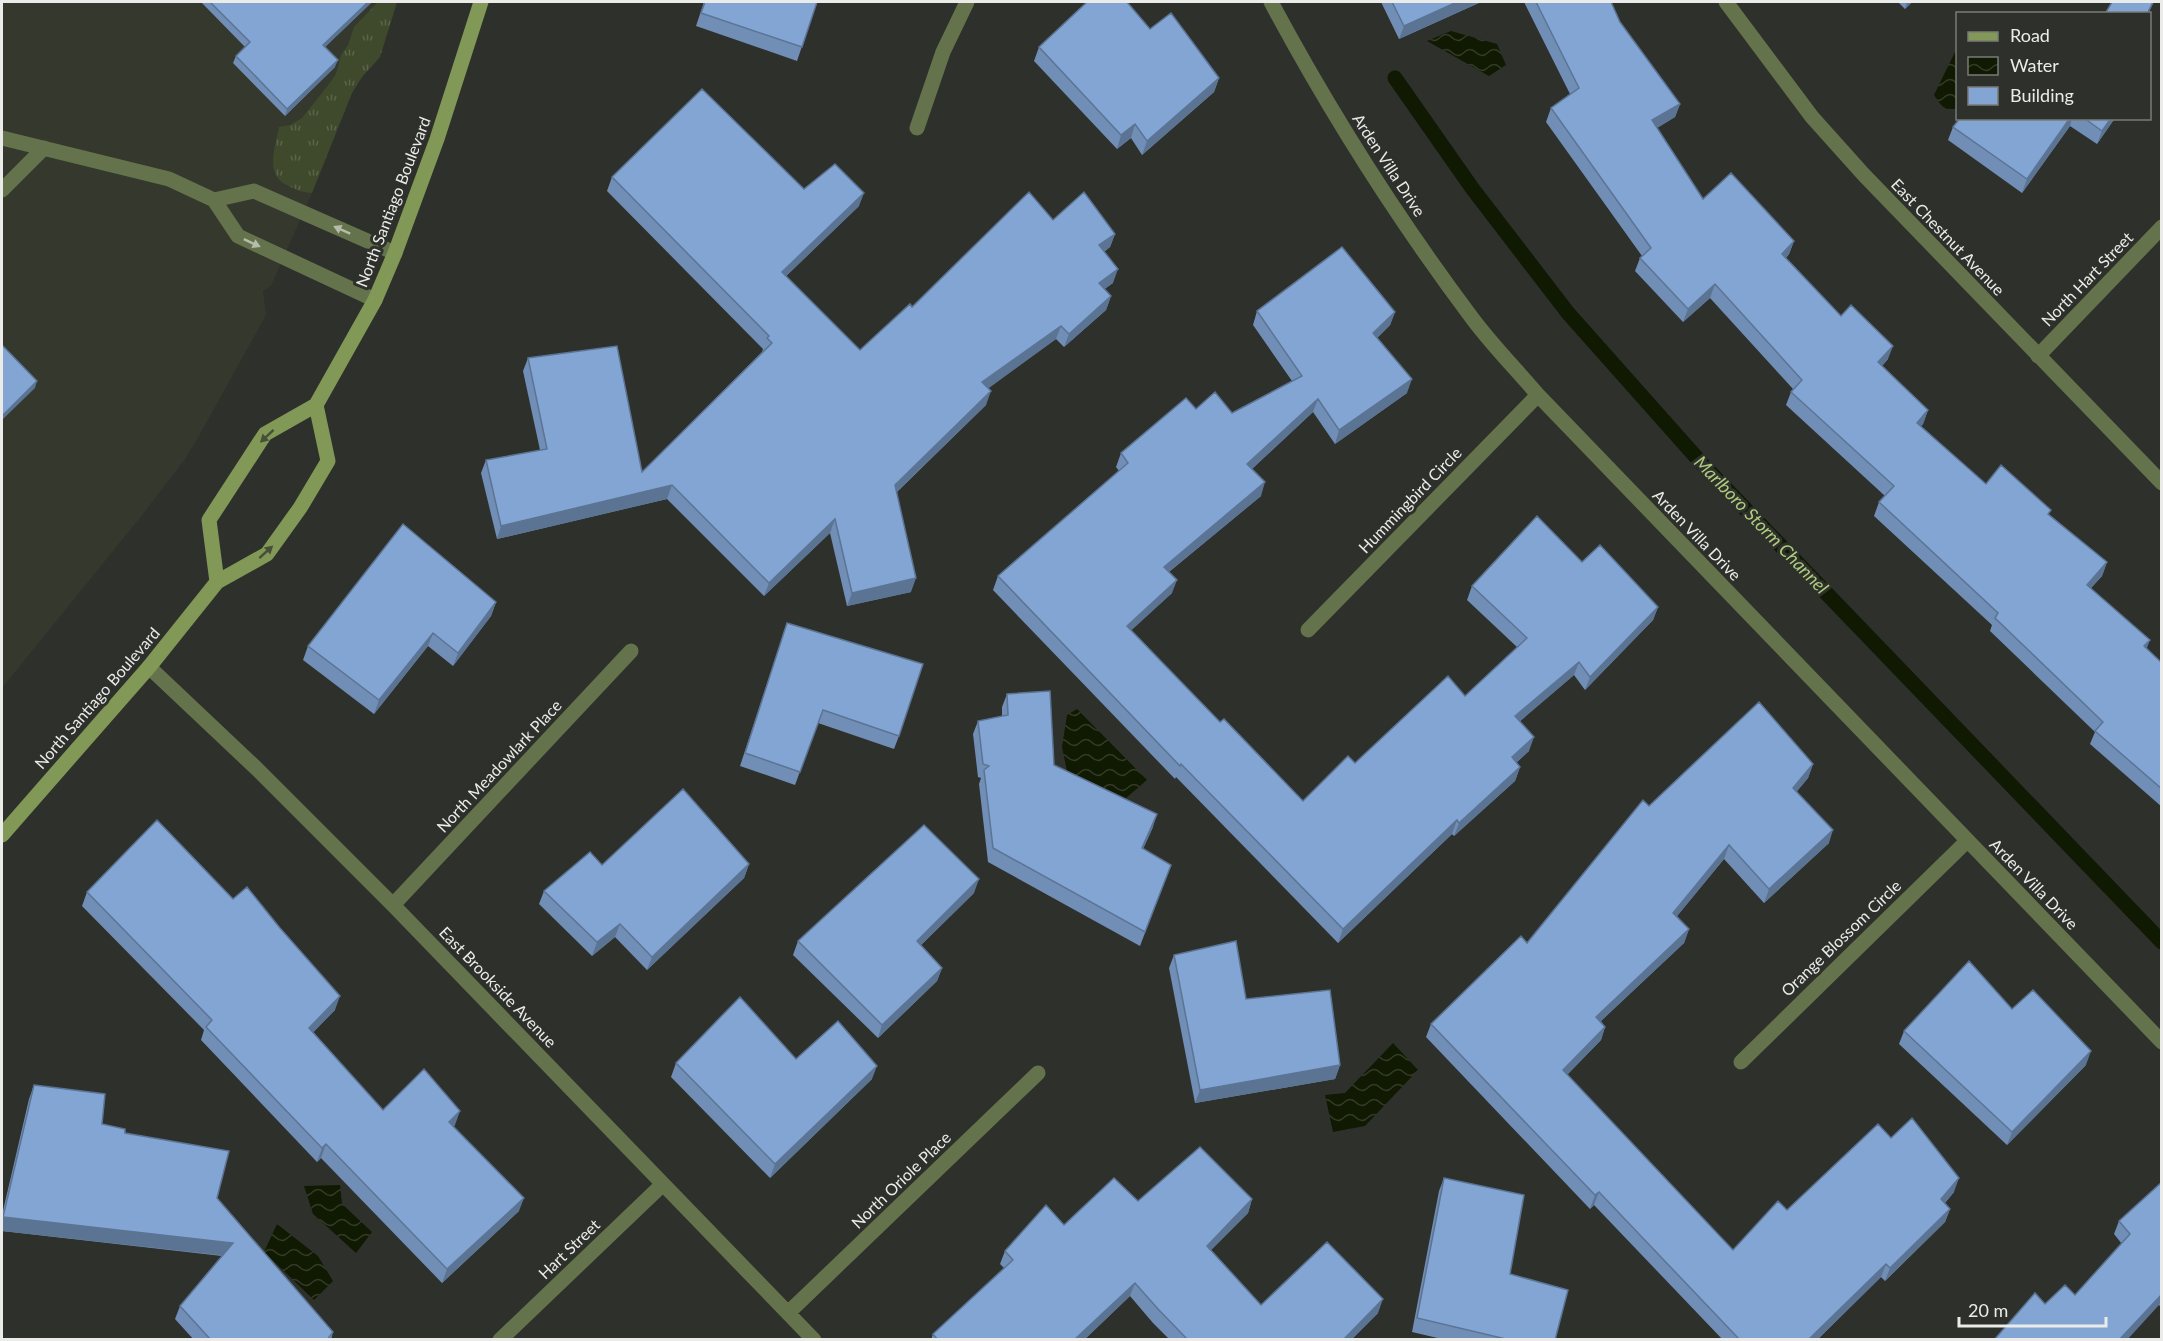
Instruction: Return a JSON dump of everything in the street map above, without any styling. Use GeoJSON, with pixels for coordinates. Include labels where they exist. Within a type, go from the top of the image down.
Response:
{"type":"FeatureCollection","features":[{"type":"Feature","properties":{"kind":"main road","name":"North Santiago Boulevard"},"geometry":{"type":"LineString","coordinates":[[2,835],[149,668],[217,582],[267,554],[300,508],[328,461],[316,405],[375,300],[395,254],[437,139],[481,2]]}},
{"type":"Feature","properties":{"kind":"main road"},"geometry":{"type":"LineString","coordinates":[[217,582],[209,520],[265,434],[316,405]]}},
{"type":"Feature","properties":{"kind":"street"},"geometry":{"type":"LineString","coordinates":[[917,128],[943,52],[967,2]]}},
{"type":"Feature","properties":{"kind":"street","name":"Arden Villa Drive"},"geometry":{"type":"LineString","coordinates":[[1271,2],[1301,57],[1394,207],[1473,320],[1538,395],[2162,1042]]}},
{"type":"Feature","properties":{"kind":"street","name":"East Chestnut Avenue"},"geometry":{"type":"LineString","coordinates":[[1726,2],[1812,117],[1864,175],[2162,483]]}},
{"type":"Feature","properties":{"kind":"street"},"geometry":{"type":"LineString","coordinates":[[2,138],[160,176],[214,200],[238,237],[375,300]]}},
{"type":"Feature","properties":{"kind":"street"},"geometry":{"type":"LineString","coordinates":[[2,190],[44,148]]}},
{"type":"Feature","properties":{"kind":"street"},"geometry":{"type":"LineString","coordinates":[[214,200],[254,191],[395,254]]}},
{"type":"Feature","properties":{"kind":"street","name":"North Hart Street"},"geometry":{"type":"LineString","coordinates":[[2038,356],[2162,227]]}},
{"type":"Feature","properties":{"kind":"street","name":"Hummingbird Circle"},"geometry":{"type":"LineString","coordinates":[[1308,630],[1538,395]]}},
{"type":"Feature","properties":{"kind":"street","name":"North Meadowlark Place"},"geometry":{"type":"LineString","coordinates":[[393,905],[630,651]]}},
{"type":"Feature","properties":{"kind":"street","name":"East Brookside Avenue"},"geometry":{"type":"LineString","coordinates":[[149,668],[225,737],[393,905],[814,1340]]}},
{"type":"Feature","properties":{"kind":"street","name":"Orange Blossom Circle"},"geometry":{"type":"LineString","coordinates":[[1741,1062],[1967,841]]}},
{"type":"Feature","properties":{"kind":"street","name":"North Oriole Place"},"geometry":{"type":"LineString","coordinates":[[788,1313],[1038,1073]]}},
{"type":"Feature","properties":{"kind":"street","name":"Hart Street"},"geometry":{"type":"LineString","coordinates":[[500,1340],[663,1184]]}},
{"type":"Feature","properties":{"kind":"shaded area"},"geometry":{"type":"Polygon","coordinates":[[[2,2],[397,2],[380,57],[362,77],[352,93],[312,193],[271,286],[263,291],[266,315],[199,436],[185,459],[143,514],[2,688],[2,2]]]}},
{"type":"Feature","properties":{"kind":"green space"},"geometry":{"type":"Polygon","coordinates":[[[378,2],[397,2],[380,57],[362,77],[352,93],[312,193],[295,189],[281,181],[274,169],[273,161],[279,127],[290,125],[302,118],[329,84],[336,74],[341,55],[348,45],[354,27],[378,2]]]}},
{"type":"Feature","properties":{"kind":"water"},"geometry":{"type":"Polygon","coordinates":[[[1451,31],[1497,44],[1506,65],[1489,76],[1427,41],[1451,31]]]}},
{"type":"Feature","properties":{"kind":"water"},"geometry":{"type":"Polygon","coordinates":[[[1955,52],[1956,108],[1949,109],[1943,107],[1934,95],[1955,52]]]}},
{"type":"Feature","properties":{"kind":"water"},"geometry":{"type":"Polygon","coordinates":[[[1077,709],[1147,780],[1126,798],[1067,771],[1062,747],[1067,715],[1077,709]]]}},
{"type":"Feature","properties":{"kind":"water"},"geometry":{"type":"Polygon","coordinates":[[[1393,1043],[1418,1070],[1365,1126],[1333,1132],[1325,1095],[1345,1093],[1393,1043]]]}},
{"type":"Feature","properties":{"kind":"water"},"geometry":{"type":"Polygon","coordinates":[[[340,1185],[342,1204],[372,1232],[356,1253],[313,1214],[304,1186],[340,1185]]]}},
{"type":"Feature","properties":{"kind":"water"},"geometry":{"type":"Polygon","coordinates":[[[277,1224],[318,1256],[333,1281],[314,1300],[264,1252],[277,1224]]]}},
{"type":"Feature","properties":{"kind":"building"},"geometry":{"type":"Polygon","coordinates":[[[210,2],[368,2],[323,45],[338,60],[287,109],[236,56],[250,42],[210,2]]]}},
{"type":"Feature","properties":{"kind":"building"},"geometry":{"type":"Polygon","coordinates":[[[705,2],[817,2],[802,47],[701,13],[705,2]]]}},
{"type":"Feature","properties":{"kind":"building"},"geometry":{"type":"Polygon","coordinates":[[[1087,2],[1127,2],[1150,29],[1171,13],[1219,78],[1147,141],[1135,124],[1121,135],[1039,47],[1087,2]]]}},
{"type":"Feature","properties":{"kind":"building"},"geometry":{"type":"Polygon","coordinates":[[[1392,2],[1457,2],[1404,26],[1392,2]]]}},
{"type":"Feature","properties":{"kind":"building"},"geometry":{"type":"Polygon","coordinates":[[[1536,2],[1611,2],[1620,22],[1680,104],[1652,120],[1703,199],[1731,173],[1794,241],[1782,254],[1841,316],[1851,305],[1893,346],[1878,362],[1928,410],[1917,423],[1986,484],[2001,465],[2051,510],[2048,514],[2107,562],[2087,585],[2150,640],[2144,646],[2162,663],[2162,789],[2095,731],[2103,722],[1995,618],[1998,613],[1879,502],[1894,486],[1791,392],[1802,380],[1715,284],[1688,309],[1640,258],[1651,248],[1551,108],[1579,88],[1536,2]]]}},
{"type":"Feature","properties":{"kind":"building"},"geometry":{"type":"Polygon","coordinates":[[[2112,2],[2153,2],[2148,12],[2106,12],[2112,2]]]}},
{"type":"Feature","properties":{"kind":"building"},"geometry":{"type":"Polygon","coordinates":[[[702,89],[804,189],[835,164],[864,193],[782,272],[860,350],[910,304],[912,307],[1029,192],[1053,220],[1084,192],[1115,234],[1099,245],[1118,269],[1099,283],[1111,296],[1069,334],[1061,326],[982,382],[991,391],[895,485],[916,578],[852,593],[835,519],[769,583],[672,485],[501,526],[486,460],[547,449],[528,358],[617,346],[642,472],[772,343],[767,338],[769,336],[612,177],[702,89]]]}},
{"type":"Feature","properties":{"kind":"building"},"geometry":{"type":"Polygon","coordinates":[[[1958,120],[2069,120],[2027,179],[1953,127],[1958,120]]]}},
{"type":"Feature","properties":{"kind":"building"},"geometry":{"type":"Polygon","coordinates":[[[2087,120],[2110,120],[2102,131],[2087,120]]]}},
{"type":"Feature","properties":{"kind":"building"},"geometry":{"type":"Polygon","coordinates":[[[1342,247],[1395,312],[1373,333],[1412,379],[1339,430],[1318,399],[1247,464],[1265,482],[1164,567],[1177,580],[1127,626],[1220,722],[1224,719],[1303,801],[1348,756],[1355,763],[1448,676],[1465,696],[1527,638],[1472,586],[1537,516],[1582,562],[1600,545],[1658,607],[1590,677],[1579,662],[1515,716],[1534,737],[1512,757],[1520,767],[1459,823],[1457,820],[1343,929],[1181,764],[1180,766],[998,576],[1128,463],[1121,453],[1186,398],[1196,409],[1215,392],[1232,413],[1302,376],[1257,311],[1342,247]]]}},
{"type":"Feature","properties":{"kind":"building"},"geometry":{"type":"Polygon","coordinates":[[[2,345],[37,381],[2,416],[2,345]]]}},
{"type":"Feature","properties":{"kind":"building"},"geometry":{"type":"Polygon","coordinates":[[[403,524],[496,602],[458,653],[433,633],[379,700],[308,646],[403,524]]]}},
{"type":"Feature","properties":{"kind":"building"},"geometry":{"type":"Polygon","coordinates":[[[787,623],[923,664],[899,736],[823,710],[800,772],[745,753],[787,623]]]}},
{"type":"Feature","properties":{"kind":"building"},"geometry":{"type":"Polygon","coordinates":[[[1050,691],[1054,765],[1157,814],[1142,848],[1171,865],[1145,932],[993,848],[984,770],[989,766],[983,764],[978,721],[1008,715],[1007,694],[1050,691]]]}},
{"type":"Feature","properties":{"kind":"building"},"geometry":{"type":"Polygon","coordinates":[[[1759,702],[1813,764],[1793,788],[1833,830],[1769,889],[1729,845],[1673,913],[1689,929],[1596,1017],[1605,1027],[1563,1070],[1733,1250],[1778,1201],[1787,1210],[1878,1124],[1891,1138],[1912,1118],[1959,1178],[1941,1199],[1950,1209],[1890,1268],[1886,1264],[1808,1340],[1740,1340],[1599,1192],[1595,1195],[1431,1024],[1521,936],[1527,943],[1643,800],[1649,806],[1759,702]]]}},
{"type":"Feature","properties":{"kind":"building"},"geometry":{"type":"Polygon","coordinates":[[[683,789],[749,864],[652,957],[620,924],[597,942],[544,891],[590,852],[602,865],[683,789]]]}},
{"type":"Feature","properties":{"kind":"building"},"geometry":{"type":"Polygon","coordinates":[[[157,820],[233,899],[247,887],[340,996],[309,1028],[383,1110],[424,1069],[460,1111],[449,1122],[524,1198],[447,1269],[326,1144],[322,1148],[206,1027],[212,1020],[87,892],[157,820]]]}},
{"type":"Feature","properties":{"kind":"building"},"geometry":{"type":"Polygon","coordinates":[[[924,825],[979,879],[917,941],[942,968],[882,1025],[798,941],[924,825]]]}},
{"type":"Feature","properties":{"kind":"building"},"geometry":{"type":"Polygon","coordinates":[[[1236,941],[1246,999],[1330,990],[1340,1065],[1200,1090],[1174,955],[1236,941]]]}},
{"type":"Feature","properties":{"kind":"building"},"geometry":{"type":"Polygon","coordinates":[[[1969,961],[2012,1009],[2033,990],[2091,1051],[2012,1132],[1904,1031],[1969,961]]]}},
{"type":"Feature","properties":{"kind":"building"},"geometry":{"type":"Polygon","coordinates":[[[740,997],[796,1059],[838,1021],[877,1066],[775,1164],[676,1063],[740,997]]]}},
{"type":"Feature","properties":{"kind":"building"},"geometry":{"type":"Polygon","coordinates":[[[34,1085],[105,1094],[102,1124],[125,1129],[125,1133],[229,1151],[217,1198],[333,1332],[327,1340],[211,1340],[180,1306],[233,1243],[3,1217],[34,1085]]]}},
{"type":"Feature","properties":{"kind":"building"},"geometry":{"type":"Polygon","coordinates":[[[1200,1147],[1252,1199],[1207,1246],[1261,1305],[1327,1242],[1383,1299],[1343,1340],[1188,1340],[1135,1283],[1074,1340],[938,1340],[933,1334],[1013,1260],[1005,1251],[1046,1205],[1064,1225],[1114,1178],[1138,1201],[1200,1147]]]}},
{"type":"Feature","properties":{"kind":"building"},"geometry":{"type":"Polygon","coordinates":[[[1444,1178],[1524,1195],[1510,1274],[1568,1290],[1555,1340],[1510,1340],[1417,1318],[1444,1178]]]}},
{"type":"Feature","properties":{"kind":"building"},"geometry":{"type":"Polygon","coordinates":[[[2162,1182],[2162,1294],[2119,1340],[1994,1340],[2035,1293],[2045,1304],[2065,1285],[2075,1295],[2130,1234],[2119,1221],[2162,1182]]]}},
{"type":"Feature","properties":{"kind":"waterway","name":"Marlboro Storm Channel"},"geometry":{"type":"LineString","coordinates":[[1395,78],[1472,188],[1568,313],[1704,466],[2162,942]]}}]}
